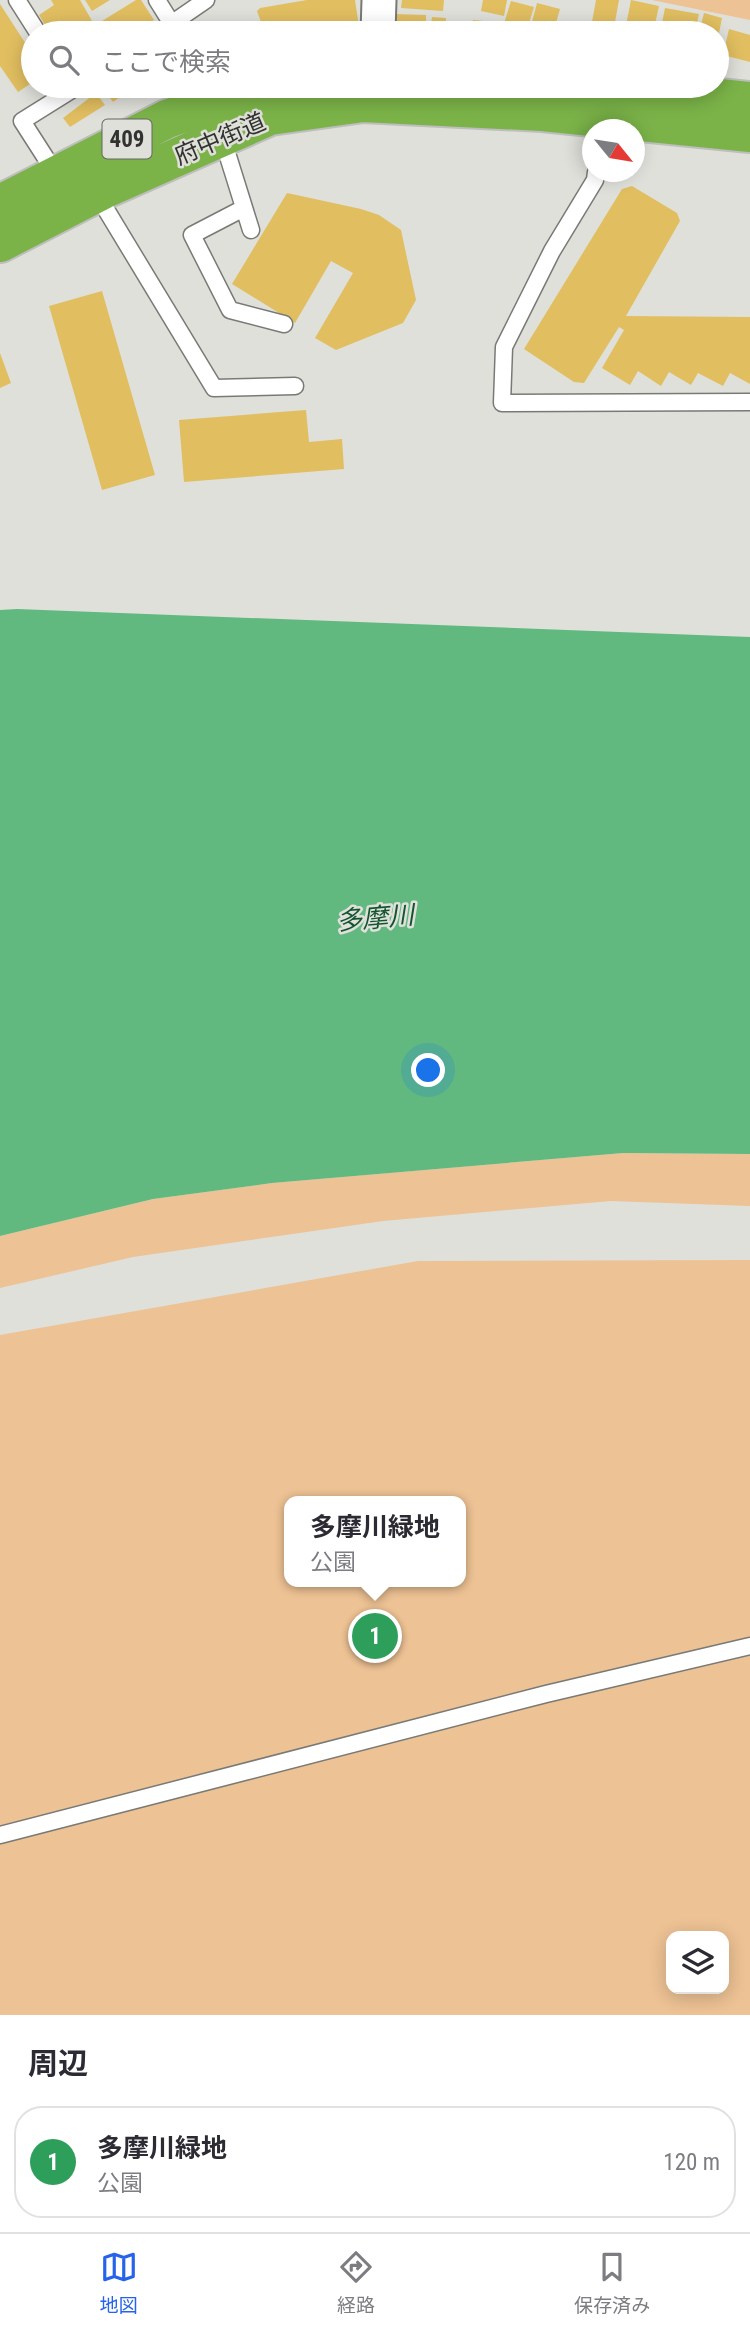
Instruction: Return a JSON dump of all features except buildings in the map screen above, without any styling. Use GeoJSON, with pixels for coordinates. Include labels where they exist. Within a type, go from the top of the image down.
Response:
{"type":"FeatureCollection","features":[{"type":"Feature","properties":{"kind":"highway","name":"府中街道"},"geometry":{"type":"LineString","coordinates":[[0,204],[167,119],[226,98]]}},
{"type":"Feature","properties":{"kind":"highway","name":"府中街道"},"geometry":{"type":"LineString","coordinates":[[0,243],[96,193],[270,116],[363,103],[541,112],[602,111],[750,101]]}},
{"type":"Feature","properties":{"kind":"highway","name":"府中街道"},"geometry":{"type":"LineString","coordinates":[[602,111],[750,133]]}},
{"type":"Feature","properties":{"kind":"street"},"geometry":{"type":"LineString","coordinates":[[378,21],[379,0]]}},
{"type":"Feature","properties":{"kind":"lane"},"geometry":{"type":"LineString","coordinates":[[17,0],[30,21]]}},
{"type":"Feature","properties":{"kind":"lane"},"geometry":{"type":"LineString","coordinates":[[157,0],[163,21]]}},
{"type":"Feature","properties":{"kind":"lane"},"geometry":{"type":"LineString","coordinates":[[176,21],[206,0]]}},
{"type":"Feature","properties":{"kind":"lane"},"geometry":{"type":"LineString","coordinates":[[57,98],[22,121],[57,174]]}},
{"type":"Feature","properties":{"kind":"lane"},"geometry":{"type":"LineString","coordinates":[[222,136],[251,230]]}},
{"type":"Feature","properties":{"kind":"lane"},"geometry":{"type":"LineString","coordinates":[[594,182],[552,251],[504,347],[502,403],[750,402]]}},
{"type":"Feature","properties":{"kind":"lane"},"geometry":{"type":"LineString","coordinates":[[96,193],[214,388],[295,387]]}},
{"type":"Feature","properties":{"kind":"lane"},"geometry":{"type":"LineString","coordinates":[[244,208],[192,235],[230,310],[284,324]]}},
{"type":"Feature","properties":{"kind":"lane"},"geometry":{"type":"LineString","coordinates":[[0,1835],[546,1693],[750,1646]]}},
{"type":"Feature","properties":{"kind":"shaded area"},"geometry":{"type":"Polygon","coordinates":[[[652,0],[750,0],[750,20],[652,0]]]}},
{"type":"Feature","properties":{"kind":"shaded area"},"geometry":{"type":"Polygon","coordinates":[[[623,1153],[750,1154],[750,1206],[611,1201],[383,1221],[133,1257],[0,1288],[0,1236],[153,1199],[272,1183],[623,1153]]]}},
{"type":"Feature","properties":{"kind":"shaded area"},"geometry":{"type":"Polygon","coordinates":[[[750,1260],[750,2015],[0,2015],[0,1335],[418,1261],[750,1260]]]}},
{"type":"Feature","properties":{"kind":"water","name":"多摩川"},"geometry":{"type":"Polygon","coordinates":[[[0,610],[750,637],[750,1154],[623,1153],[272,1183],[153,1199],[0,1236],[0,610]]]}},
{"type":"Feature","properties":{"kind":"place","name":"多摩川緑地"},"geometry":{"type":"Point","coordinates":[375,1636]}}]}
